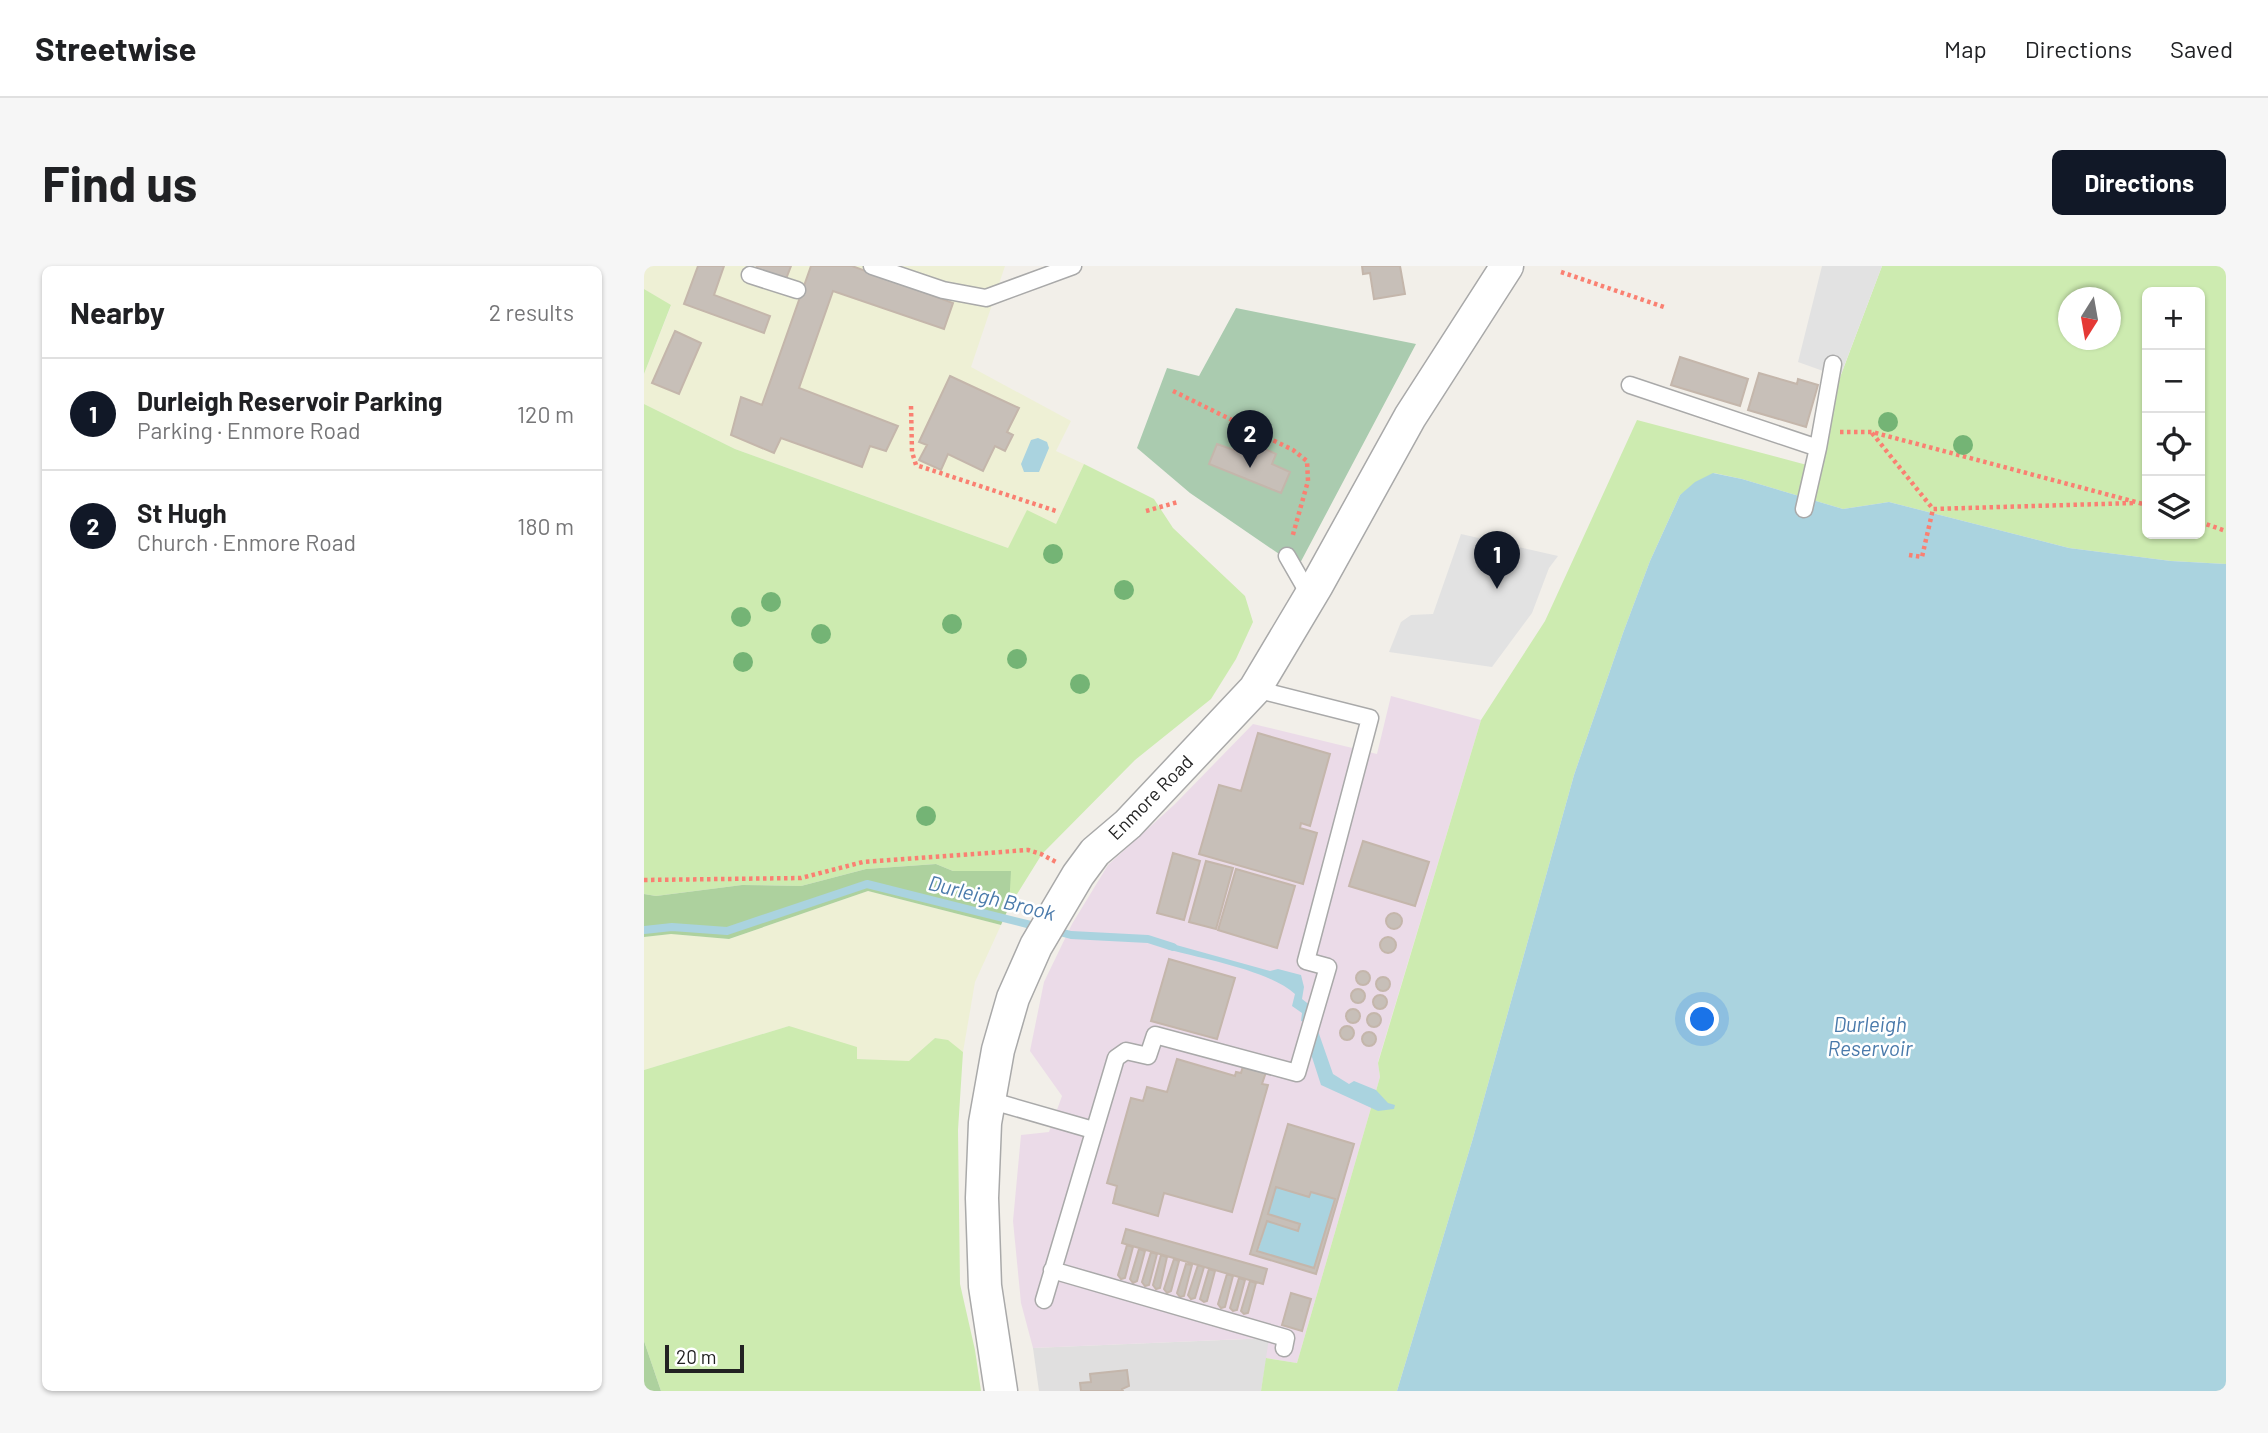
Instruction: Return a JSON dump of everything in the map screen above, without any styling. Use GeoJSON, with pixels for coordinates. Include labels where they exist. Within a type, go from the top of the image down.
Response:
{"type":"FeatureCollection","features":[{"type":"Feature","properties":{"kind":"street","name":"Enmore Road"},"geometry":{"type":"LineString","coordinates":[[1001,1391],[985,1273],[982,1198],[985,1123],[998,1050],[1013,998],[1036,946],[1078,875],[1095,852],[1128,824],[1255,689],[1410,417],[1507,266]]}},
{"type":"Feature","properties":{"kind":"lane"},"geometry":{"type":"LineString","coordinates":[[872,266],[943,290],[986,298],[1073,266]]}},
{"type":"Feature","properties":{"kind":"lane"},"geometry":{"type":"LineString","coordinates":[[750,275],[797,290]]}},
{"type":"Feature","properties":{"kind":"lane"},"geometry":{"type":"LineString","coordinates":[[1804,509],[1820,440],[1833,364]]}},
{"type":"Feature","properties":{"kind":"lane"},"geometry":{"type":"LineString","coordinates":[[1630,385],[1820,440]]}},
{"type":"Feature","properties":{"kind":"lane"},"geometry":{"type":"LineString","coordinates":[[1287,556],[1310,596]]}},
{"type":"Feature","properties":{"kind":"lane"},"geometry":{"type":"LineString","coordinates":[[1044,1300],[1116,1058],[1126,1051],[1148,1056],[1155,1035],[1297,1073],[1328,967],[1306,961],[1370,718],[1255,689]]}},
{"type":"Feature","properties":{"kind":"lane"},"geometry":{"type":"LineString","coordinates":[[989,1100],[1093,1130]]}},
{"type":"Feature","properties":{"kind":"lane"},"geometry":{"type":"LineString","coordinates":[[1052,1270],[1286,1338],[1284,1348]]}},
{"type":"Feature","properties":{"kind":"path"},"geometry":{"type":"LineString","coordinates":[[1561,272],[1667,308]]}},
{"type":"Feature","properties":{"kind":"path"},"geometry":{"type":"LineString","coordinates":[[1173,391],[1293,450],[1307,461],[1308,481],[1287,556]]}},
{"type":"Feature","properties":{"kind":"path"},"geometry":{"type":"LineString","coordinates":[[911,406],[912,452],[916,465],[1056,511]]}},
{"type":"Feature","properties":{"kind":"path"},"geometry":{"type":"LineString","coordinates":[[1820,440],[1872,432],[2140,502]]}},
{"type":"Feature","properties":{"kind":"path"},"geometry":{"type":"LineString","coordinates":[[1872,432],[1933,509]]}},
{"type":"Feature","properties":{"kind":"path"},"geometry":{"type":"LineString","coordinates":[[1146,511],[1178,502]]}},
{"type":"Feature","properties":{"kind":"path"},"geometry":{"type":"LineString","coordinates":[[1933,509],[2140,502]]}},
{"type":"Feature","properties":{"kind":"path"},"geometry":{"type":"LineString","coordinates":[[1909,555],[1922,557],[1933,509]]}},
{"type":"Feature","properties":{"kind":"path"},"geometry":{"type":"LineString","coordinates":[[2205,524],[2226,531]]}},
{"type":"Feature","properties":{"kind":"path"},"geometry":{"type":"LineString","coordinates":[[644,880],[801,878],[863,862],[1028,850],[1041,854],[1078,875]]}},
{"type":"Feature","properties":{"kind":"shaded area"},"geometry":{"type":"Polygon","coordinates":[[[1822,266],[1882,266],[1840,377],[1798,362],[1822,266]]]}},
{"type":"Feature","properties":{"kind":"shaded area"},"geometry":{"type":"Polygon","coordinates":[[[1461,534],[1558,556],[1549,568],[1532,613],[1492,667],[1389,652],[1401,622],[1411,615],[1433,614],[1461,534]]]}},
{"type":"Feature","properties":{"kind":"shaded area"},"geometry":{"type":"Polygon","coordinates":[[[1391,696],[1481,720],[1378,1062],[1380,1077],[1297,1363],[1266,1358],[1269,1338],[1033,1348],[1021,1303],[1013,1221],[1021,1135],[1049,1132],[1062,1096],[1030,1051],[1044,982],[1072,924],[1108,865],[1175,804],[1253,724],[1377,754],[1391,696]]]}},
{"type":"Feature","properties":{"kind":"shaded area"},"geometry":{"type":"Polygon","coordinates":[[[1270,1338],[1261,1391],[1039,1391],[1033,1348],[1270,1338]]]}},
{"type":"Feature","properties":{"kind":"green space"},"geometry":{"type":"Polygon","coordinates":[[[644,266],[1005,266],[971,367],[1071,421],[1056,451],[1084,464],[1056,524],[1008,548],[735,449],[644,404],[644,374],[671,306],[644,289],[644,266]]]}},
{"type":"Feature","properties":{"kind":"green space"},"geometry":{"type":"Polygon","coordinates":[[[1882,266],[2226,266],[2226,564],[2171,561],[2069,548],[1889,502],[1843,509],[1714,473],[1680,495],[1650,561],[1574,775],[1473,1138],[1397,1391],[1261,1391],[1266,1358],[1297,1363],[1380,1077],[1378,1063],[1481,720],[1545,621],[1637,420],[1807,465],[1882,266]]]}},
{"type":"Feature","properties":{"kind":"green space"},"geometry":{"type":"Polygon","coordinates":[[[644,289],[671,305],[644,374],[644,289]]]}},
{"type":"Feature","properties":{"kind":"green space"},"geometry":{"type":"Polygon","coordinates":[[[1236,308],[1416,344],[1298,567],[1190,493],[1137,448],[1167,368],[1199,376],[1236,308]]]}},
{"type":"Feature","properties":{"kind":"green space"},"geometry":{"type":"Polygon","coordinates":[[[644,404],[735,449],[1008,548],[1027,510],[1056,524],[1084,464],[1154,499],[1173,528],[1245,596],[1253,622],[1236,659],[1211,699],[1135,760],[1042,854],[1009,907],[1010,871],[953,871],[936,864],[866,869],[801,886],[742,885],[656,896],[644,894],[644,404]]]}},
{"type":"Feature","properties":{"kind":"green space"},"geometry":{"type":"Polygon","coordinates":[[[936,864],[953,871],[1011,871],[1009,907],[1001,925],[868,891],[729,939],[671,934],[644,937],[644,894],[656,896],[742,885],[801,886],[866,869],[936,864]]]}},
{"type":"Feature","properties":{"kind":"green space"},"geometry":{"type":"Polygon","coordinates":[[[868,891],[1001,925],[975,982],[963,1052],[948,1041],[935,1038],[909,1062],[857,1059],[789,1026],[644,1070],[644,937],[671,934],[729,939],[868,891]]]}},
{"type":"Feature","properties":{"kind":"green space"},"geometry":{"type":"Polygon","coordinates":[[[789,1026],[857,1047],[857,1059],[909,1061],[935,1038],[948,1040],[963,1052],[958,1130],[960,1284],[981,1391],[661,1391],[644,1341],[644,1070],[789,1026]]]}},
{"type":"Feature","properties":{"kind":"green space"},"geometry":{"type":"Polygon","coordinates":[[[644,1341],[661,1391],[644,1391],[644,1341]]]}},
{"type":"Feature","properties":{"kind":"water"},"geometry":{"type":"Polygon","coordinates":[[[1038,438],[1047,442],[1049,448],[1039,472],[1024,472],[1021,464],[1031,440],[1038,438]]]}},
{"type":"Feature","properties":{"kind":"water","name":"Durleigh Reservoir"},"geometry":{"type":"Polygon","coordinates":[[[1713,473],[1843,509],[1889,502],[2069,548],[2171,561],[2226,564],[2226,1391],[1397,1391],[1473,1138],[1574,775],[1650,561],[1680,495],[1695,482],[1713,473]]]}},
{"type":"Feature","properties":{"kind":"water"},"geometry":{"type":"Polygon","coordinates":[[[1169,943],[1270,971],[1278,969],[1301,975],[1304,987],[1302,999],[1311,1006],[1306,1022],[1301,1021],[1302,1013],[1292,1006],[1295,994],[1283,986],[1269,978],[1234,966],[1167,949],[1165,945],[1169,943]]]}},
{"type":"Feature","properties":{"kind":"water"},"geometry":{"type":"Polygon","coordinates":[[[1318,1031],[1333,1074],[1349,1084],[1354,1081],[1376,1090],[1388,1103],[1395,1105],[1394,1109],[1378,1111],[1321,1085],[1310,1051],[1318,1031]]]}},
{"type":"Feature","properties":{"kind":"water"},"geometry":{"type":"Polygon","coordinates":[[[1276,1187],[1335,1199],[1314,1268],[1258,1251],[1267,1221],[1298,1230],[1300,1224],[1268,1214],[1276,1187]]]}},
{"type":"Feature","properties":{"kind":"building"},"geometry":{"type":"Polygon","coordinates":[[[698,266],[724,266],[714,295],[770,316],[764,333],[684,304],[698,266]]]}},
{"type":"Feature","properties":{"kind":"building"},"geometry":{"type":"Polygon","coordinates":[[[791,266],[786,279],[756,268],[791,266]]]}},
{"type":"Feature","properties":{"kind":"building"},"geometry":{"type":"Polygon","coordinates":[[[811,266],[852,266],[953,303],[944,329],[833,291],[799,388],[898,426],[886,451],[870,446],[862,467],[781,438],[774,453],[731,435],[741,397],[762,405],[811,266]]]}},
{"type":"Feature","properties":{"kind":"building"},"geometry":{"type":"Polygon","coordinates":[[[1362,266],[1400,266],[1405,294],[1374,299],[1370,273],[1363,274],[1362,266]]]}},
{"type":"Feature","properties":{"kind":"building"},"geometry":{"type":"Polygon","coordinates":[[[675,331],[701,343],[679,394],[652,383],[675,331]]]}},
{"type":"Feature","properties":{"kind":"building"},"geometry":{"type":"Polygon","coordinates":[[[1680,357],[1748,379],[1740,406],[1671,385],[1680,357]]]}},
{"type":"Feature","properties":{"kind":"building"},"geometry":{"type":"Polygon","coordinates":[[[1759,373],[1797,384],[1798,379],[1818,385],[1806,427],[1748,410],[1759,373]]]}},
{"type":"Feature","properties":{"kind":"building"},"geometry":{"type":"Polygon","coordinates":[[[950,376],[1019,408],[1007,432],[1013,435],[1005,451],[995,446],[983,471],[948,454],[941,470],[919,460],[927,445],[919,442],[950,376]]]}},
{"type":"Feature","properties":{"kind":"building"},"geometry":{"type":"Polygon","coordinates":[[[1217,444],[1256,458],[1261,447],[1276,454],[1272,464],[1290,472],[1281,493],[1209,464],[1217,444]]]}},
{"type":"Feature","properties":{"kind":"building"},"geometry":{"type":"Polygon","coordinates":[[[1258,733],[1330,754],[1310,826],[1301,823],[1300,828],[1317,833],[1303,884],[1199,854],[1219,785],[1241,791],[1258,733]]]}},
{"type":"Feature","properties":{"kind":"building"},"geometry":{"type":"Polygon","coordinates":[[[1363,841],[1429,862],[1415,906],[1349,886],[1363,841]]]}},
{"type":"Feature","properties":{"kind":"building"},"geometry":{"type":"Polygon","coordinates":[[[1173,853],[1200,861],[1184,920],[1157,913],[1173,853]]]}},
{"type":"Feature","properties":{"kind":"building"},"geometry":{"type":"Polygon","coordinates":[[[1206,861],[1233,868],[1216,929],[1189,922],[1206,861]]]}},
{"type":"Feature","properties":{"kind":"building"},"geometry":{"type":"Polygon","coordinates":[[[1236,869],[1295,886],[1277,948],[1218,930],[1236,869]]]}},
{"type":"Feature","properties":{"kind":"building"},"geometry":{"type":"Polygon","coordinates":[[[1394,913],[1400,915],[1400,927],[1394,929],[1388,927],[1386,921],[1388,915],[1394,913]]]}},
{"type":"Feature","properties":{"kind":"building"},"geometry":{"type":"Polygon","coordinates":[[[1388,937],[1394,939],[1394,951],[1388,953],[1382,951],[1380,945],[1382,939],[1388,937]]]}},
{"type":"Feature","properties":{"kind":"building"},"geometry":{"type":"Polygon","coordinates":[[[1169,959],[1235,978],[1217,1039],[1151,1021],[1169,959]]]}},
{"type":"Feature","properties":{"kind":"building"},"geometry":{"type":"Polygon","coordinates":[[[1360,971],[1366,971],[1370,978],[1366,985],[1360,985],[1356,981],[1356,975],[1360,971]]]}},
{"type":"Feature","properties":{"kind":"building"},"geometry":{"type":"Polygon","coordinates":[[[1380,977],[1386,977],[1390,984],[1386,991],[1380,991],[1376,987],[1376,981],[1380,977]]]}},
{"type":"Feature","properties":{"kind":"building"},"geometry":{"type":"Polygon","coordinates":[[[1355,989],[1361,989],[1365,996],[1361,1003],[1355,1003],[1351,999],[1351,993],[1355,989]]]}},
{"type":"Feature","properties":{"kind":"building"},"geometry":{"type":"Polygon","coordinates":[[[1377,995],[1383,995],[1387,1002],[1383,1009],[1377,1009],[1373,1005],[1373,999],[1377,995]]]}},
{"type":"Feature","properties":{"kind":"building"},"geometry":{"type":"Polygon","coordinates":[[[1350,1009],[1356,1009],[1360,1016],[1356,1023],[1350,1023],[1346,1019],[1346,1013],[1350,1009]]]}},
{"type":"Feature","properties":{"kind":"building"},"geometry":{"type":"Polygon","coordinates":[[[1371,1013],[1377,1013],[1381,1020],[1377,1027],[1371,1027],[1367,1023],[1367,1017],[1371,1013]]]}},
{"type":"Feature","properties":{"kind":"building"},"geometry":{"type":"Polygon","coordinates":[[[1344,1026],[1350,1026],[1354,1033],[1350,1040],[1344,1040],[1340,1036],[1340,1030],[1344,1026]]]}},
{"type":"Feature","properties":{"kind":"building"},"geometry":{"type":"Polygon","coordinates":[[[1366,1032],[1372,1032],[1376,1039],[1372,1046],[1366,1046],[1362,1042],[1362,1036],[1366,1032]]]}},
{"type":"Feature","properties":{"kind":"building"},"geometry":{"type":"Polygon","coordinates":[[[1177,1059],[1235,1076],[1236,1072],[1241,1073],[1243,1066],[1266,1072],[1262,1084],[1268,1085],[1232,1212],[1164,1193],[1158,1216],[1113,1203],[1117,1186],[1107,1183],[1131,1098],[1143,1101],[1147,1087],[1167,1092],[1177,1059]]]}},
{"type":"Feature","properties":{"kind":"building"},"geometry":{"type":"Polygon","coordinates":[[[1288,1124],[1354,1144],[1316,1274],[1250,1254],[1288,1124]],[[1276,1187],[1268,1214],[1300,1224],[1298,1231],[1267,1221],[1257,1251],[1314,1268],[1335,1199],[1311,1192],[1309,1197],[1276,1187]]]}},
{"type":"Feature","properties":{"kind":"building"},"geometry":{"type":"Polygon","coordinates":[[[1126,1229],[1267,1269],[1263,1284],[1122,1243],[1126,1229]]]}},
{"type":"Feature","properties":{"kind":"building"},"geometry":{"type":"Polygon","coordinates":[[[1127,1245],[1133,1247],[1125,1278],[1121,1279],[1118,1275],[1127,1245]]]}},
{"type":"Feature","properties":{"kind":"building"},"geometry":{"type":"Polygon","coordinates":[[[1139,1249],[1145,1251],[1137,1281],[1133,1283],[1130,1279],[1139,1249]]]}},
{"type":"Feature","properties":{"kind":"building"},"geometry":{"type":"Polygon","coordinates":[[[1151,1252],[1157,1254],[1149,1285],[1145,1286],[1142,1282],[1151,1252]]]}},
{"type":"Feature","properties":{"kind":"building"},"geometry":{"type":"Polygon","coordinates":[[[1161,1255],[1167,1257],[1160,1288],[1156,1289],[1153,1285],[1161,1255]]]}},
{"type":"Feature","properties":{"kind":"building"},"geometry":{"type":"Polygon","coordinates":[[[1174,1259],[1179,1261],[1171,1291],[1167,1293],[1164,1289],[1174,1259]]]}},
{"type":"Feature","properties":{"kind":"building"},"geometry":{"type":"Polygon","coordinates":[[[1186,1264],[1192,1265],[1184,1296],[1180,1297],[1177,1293],[1186,1264]]]}},
{"type":"Feature","properties":{"kind":"building"},"geometry":{"type":"Polygon","coordinates":[[[1198,1265],[1204,1267],[1195,1298],[1191,1299],[1188,1295],[1198,1265]]]}},
{"type":"Feature","properties":{"kind":"building"},"geometry":{"type":"Polygon","coordinates":[[[1209,1269],[1215,1271],[1207,1301],[1204,1302],[1200,1299],[1209,1269]]]}},
{"type":"Feature","properties":{"kind":"building"},"geometry":{"type":"Polygon","coordinates":[[[1227,1274],[1233,1276],[1225,1307],[1221,1308],[1218,1304],[1227,1274]]]}},
{"type":"Feature","properties":{"kind":"building"},"geometry":{"type":"Polygon","coordinates":[[[1239,1278],[1245,1280],[1237,1310],[1233,1311],[1230,1308],[1239,1278]]]}},
{"type":"Feature","properties":{"kind":"building"},"geometry":{"type":"Polygon","coordinates":[[[1250,1281],[1256,1283],[1248,1313],[1244,1314],[1241,1311],[1250,1281]]]}},
{"type":"Feature","properties":{"kind":"building"},"geometry":{"type":"Polygon","coordinates":[[[1291,1293],[1311,1299],[1302,1331],[1282,1325],[1291,1293]]]}},
{"type":"Feature","properties":{"kind":"building"},"geometry":{"type":"Polygon","coordinates":[[[1127,1370],[1129,1386],[1122,1389],[1123,1391],[1081,1391],[1080,1383],[1091,1382],[1090,1374],[1127,1370]]]}},
{"type":"Feature","properties":{"kind":"waterway","name":"Durleigh Brook"},"geometry":{"type":"LineString","coordinates":[[644,930],[672,927],[727,931],[867,884],[1039,927]]}},
{"type":"Feature","properties":{"kind":"waterway","name":"Durleigh Brook"},"geometry":{"type":"LineString","coordinates":[[1052,930],[1071,935],[1148,939],[1173,947]]}},
{"type":"Feature","properties":{"kind":"place","name":"St Hugh"},"geometry":{"type":"Point","coordinates":[1250,468]}},
{"type":"Feature","properties":{"kind":"place","name":"Durleigh Reservoir Parking"},"geometry":{"type":"Point","coordinates":[1497,589]}}]}
